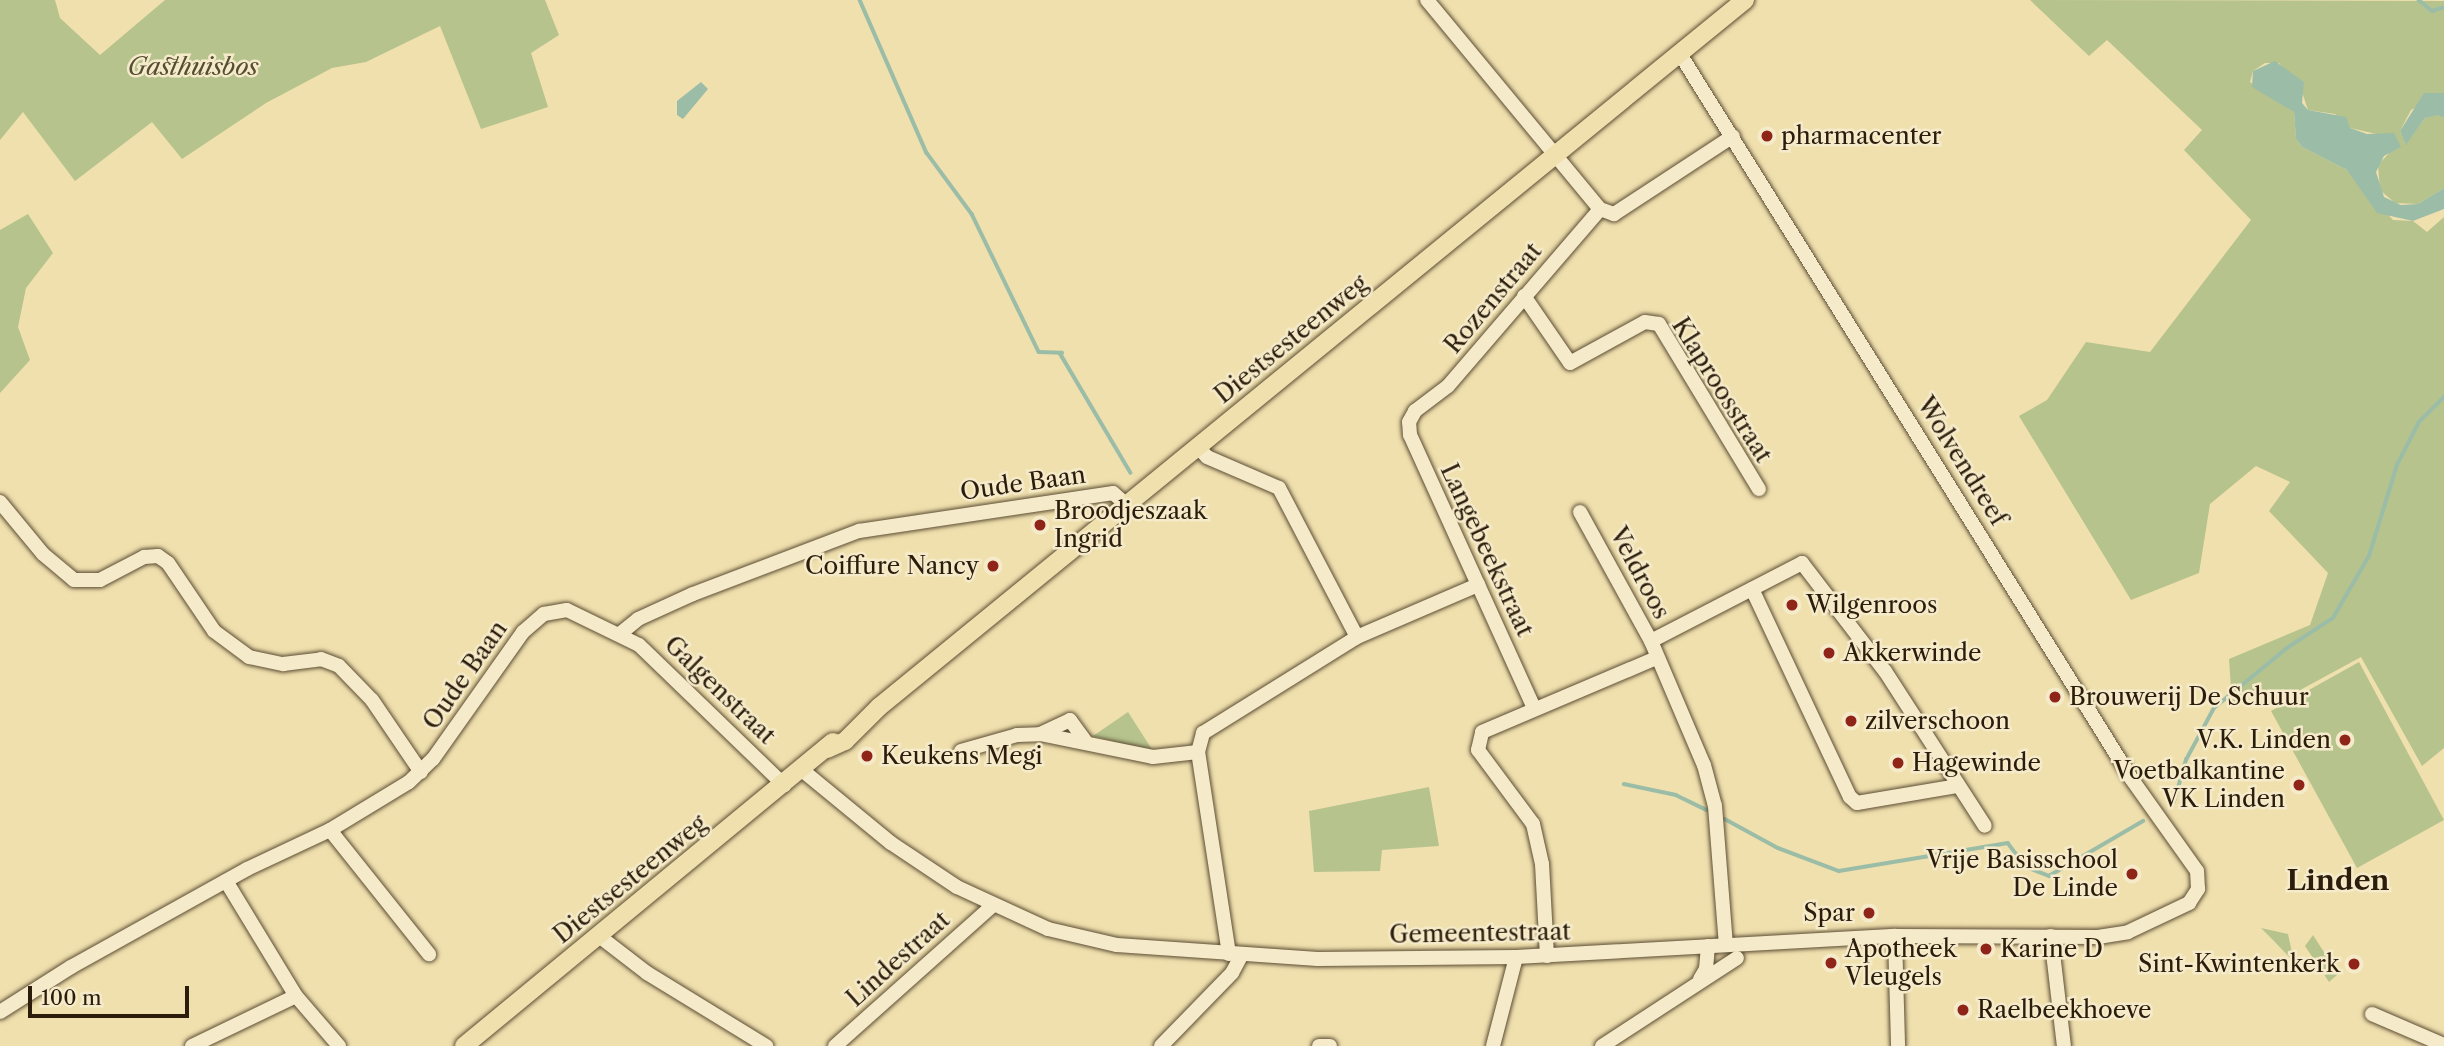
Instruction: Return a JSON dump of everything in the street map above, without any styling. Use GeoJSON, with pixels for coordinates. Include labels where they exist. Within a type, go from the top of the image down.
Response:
{"type":"FeatureCollection","features":[{"type":"Feature","properties":{"kind":"main road","name":"Diestsesteenweg"},"geometry":{"type":"LineString","coordinates":[[464,1046],[827,749],[845,741],[869,716],[1745,0]]}},
{"type":"Feature","properties":{"kind":"street"},"geometry":{"type":"LineString","coordinates":[[1427,0],[1554,156],[1601,209],[1614,214],[1733,136]]}},
{"type":"Feature","properties":{"kind":"street","name":"Wolvendreef"},"geometry":{"type":"LineString","coordinates":[[1679,54],[1733,136],[2099,726],[2191,861],[2200,880],[2201,893]]}},
{"type":"Feature","properties":{"kind":"street","name":"Rozenstraat"},"geometry":{"type":"LineString","coordinates":[[1415,411],[1448,386],[1601,209]]}},
{"type":"Feature","properties":{"kind":"street","name":"Klaproosstraat"},"geometry":{"type":"LineString","coordinates":[[1524,296],[1570,363],[1645,322],[1659,324],[1759,489]]}},
{"type":"Feature","properties":{"kind":"street","name":"Langebeekstraat"},"geometry":{"type":"LineString","coordinates":[[1415,411],[1410,435],[1534,708]]}},
{"type":"Feature","properties":{"kind":"street"},"geometry":{"type":"LineString","coordinates":[[1198,447],[1207,457],[1279,488],[1357,637]]}},
{"type":"Feature","properties":{"kind":"street","name":"Oude Baan"},"geometry":{"type":"LineString","coordinates":[[0,1012],[54,977],[226,881],[330,830],[421,772],[531,621],[544,614],[567,610],[621,633],[638,619],[693,594],[859,531],[1113,493],[1127,505]]}},
{"type":"Feature","properties":{"kind":"street"},"geometry":{"type":"LineString","coordinates":[[0,502],[43,554],[74,580],[100,580],[144,557],[158,556],[168,563],[214,631],[249,657],[274,664],[321,659],[339,666],[372,700],[421,772]]}},
{"type":"Feature","properties":{"kind":"street","name":"Veldroos"},"geometry":{"type":"LineString","coordinates":[[1580,512],[1651,641],[1704,765],[1715,806],[1726,945]]}},
{"type":"Feature","properties":{"kind":"street"},"geometry":{"type":"LineString","coordinates":[[1651,641],[1802,563],[1885,671],[1984,827]]}},
{"type":"Feature","properties":{"kind":"street"},"geometry":{"type":"LineString","coordinates":[[1161,1046],[1232,973],[1235,955],[1198,752],[1203,733],[1357,637],[1478,585]]}},
{"type":"Feature","properties":{"kind":"street"},"geometry":{"type":"LineString","coordinates":[[1752,589],[1850,797],[1857,803],[1957,786]]}},
{"type":"Feature","properties":{"kind":"street","name":"Galgenstraat"},"geometry":{"type":"LineString","coordinates":[[621,633],[648,653],[784,785]]}},
{"type":"Feature","properties":{"kind":"street"},"geometry":{"type":"LineString","coordinates":[[1547,956],[1542,864],[1533,824],[1478,750],[1482,732],[1656,658]]}},
{"type":"Feature","properties":{"kind":"street"},"geometry":{"type":"LineString","coordinates":[[961,751],[1017,735],[1040,734],[1153,757],[1198,752]]}},
{"type":"Feature","properties":{"kind":"street","name":"Gemeentestraat"},"geometry":{"type":"LineString","coordinates":[[802,770],[912,859],[992,906],[1084,940],[1235,955],[1516,957],[1895,936],[2051,936],[2128,932],[2180,909],[2201,893]]}},
{"type":"Feature","properties":{"kind":"street"},"geometry":{"type":"LineString","coordinates":[[330,830],[429,954]]}},
{"type":"Feature","properties":{"kind":"street"},"geometry":{"type":"LineString","coordinates":[[226,881],[296,996],[339,1046]]}},
{"type":"Feature","properties":{"kind":"street","name":"Lindestraat"},"geometry":{"type":"LineString","coordinates":[[835,1046],[992,906]]}},
{"type":"Feature","properties":{"kind":"street"},"geometry":{"type":"LineString","coordinates":[[599,936],[647,973],[766,1046]]}},
{"type":"Feature","properties":{"kind":"street"},"geometry":{"type":"LineString","coordinates":[[1895,936],[1898,1046]]}},
{"type":"Feature","properties":{"kind":"street"},"geometry":{"type":"LineString","coordinates":[[2051,936],[2064,1046]]}},
{"type":"Feature","properties":{"kind":"street"},"geometry":{"type":"LineString","coordinates":[[1700,979],[1706,970],[1708,946]]}},
{"type":"Feature","properties":{"kind":"street"},"geometry":{"type":"LineString","coordinates":[[1493,1046],[1516,957]]}},
{"type":"Feature","properties":{"kind":"street"},"geometry":{"type":"LineString","coordinates":[[1602,1046],[1700,979],[1737,958]]}},
{"type":"Feature","properties":{"kind":"street"},"geometry":{"type":"LineString","coordinates":[[192,1046],[296,996]]}},
{"type":"Feature","properties":{"kind":"street"},"geometry":{"type":"LineString","coordinates":[[2372,1014],[2444,1045]]}},
{"type":"Feature","properties":{"kind":"street"},"geometry":{"type":"LineString","coordinates":[[1318,1046],[1331,1046]]}},
{"type":"Feature","properties":{"kind":"green space","name":"Gasthuisbos"},"geometry":{"type":"Polygon","coordinates":[[[0,0],[55,0],[60,18],[100,55],[165,0],[545,0],[559,35],[531,53],[548,107],[481,129],[440,26],[366,62],[332,68],[266,103],[182,159],[152,122],[75,181],[23,112],[0,140],[0,0]]]}},
{"type":"Feature","properties":{"kind":"green space"},"geometry":{"type":"Polygon","coordinates":[[[2030,0],[2444,1],[2444,93],[2411,110],[2400,131],[2406,144],[2425,118],[2438,114],[2444,118],[2444,188],[2418,204],[2395,203],[2380,190],[2378,165],[2392,150],[2385,136],[2350,128],[2335,114],[2308,110],[2302,92],[2279,63],[2265,63],[2253,71],[2250,82],[2294,112],[2296,139],[2302,147],[2347,170],[2393,220],[2413,221],[2427,232],[2444,217],[2444,748],[2422,766],[2361,657],[2269,707],[2261,690],[2232,704],[2229,659],[2310,625],[2328,573],[2269,511],[2290,482],[2256,466],[2210,504],[2199,573],[2131,600],[2019,416],[2047,400],[2086,342],[2150,352],[2251,220],[2184,150],[2202,130],[2107,40],[2089,56],[2030,0]]]}},
{"type":"Feature","properties":{"kind":"green space"},"geometry":{"type":"Polygon","coordinates":[[[28,214],[53,253],[26,288],[18,327],[30,360],[0,393],[0,230],[28,214]]]}},
{"type":"Feature","properties":{"kind":"green space","name":"V.K. Linden"},"geometry":{"type":"Polygon","coordinates":[[[2359,662],[2444,820],[2357,868],[2271,711],[2359,662]]]}},
{"type":"Feature","properties":{"kind":"green space"},"geometry":{"type":"Polygon","coordinates":[[[1128,712],[1153,751],[1093,736],[1128,712]]]}},
{"type":"Feature","properties":{"kind":"green space"},"geometry":{"type":"Polygon","coordinates":[[[1429,787],[1439,846],[1382,850],[1380,871],[1314,872],[1309,811],[1429,787]]]}},
{"type":"Feature","properties":{"kind":"green space"},"geometry":{"type":"Polygon","coordinates":[[[2261,928],[2288,934],[2294,962],[2272,939],[2261,928]]]}},
{"type":"Feature","properties":{"kind":"green space"},"geometry":{"type":"Polygon","coordinates":[[[2313,935],[2338,974],[2329,982],[2305,946],[2313,935]]]}},
{"type":"Feature","properties":{"kind":"shaded area"},"geometry":{"type":"Polygon","coordinates":[[[2275,61],[2304,82],[2302,103],[2308,110],[2346,117],[2350,128],[2367,134],[2394,133],[2401,147],[2384,156],[2376,172],[2384,197],[2401,205],[2418,204],[2444,188],[2444,209],[2413,221],[2377,213],[2347,170],[2302,147],[2296,139],[2294,112],[2252,87],[2253,71],[2275,61]]]}},
{"type":"Feature","properties":{"kind":"shaded area"},"geometry":{"type":"Polygon","coordinates":[[[701,82],[708,89],[683,119],[677,115],[677,101],[701,82]]]}},
{"type":"Feature","properties":{"kind":"shaded area"},"geometry":{"type":"Polygon","coordinates":[[[2424,93],[2444,93],[2444,118],[2438,115],[2425,118],[2406,145],[2400,131],[2424,93]]]}},
{"type":"Feature","properties":{"kind":"waterway"},"geometry":{"type":"LineString","coordinates":[[860,0],[927,153],[972,214],[1039,352],[1062,353]]}},
{"type":"Feature","properties":{"kind":"waterway"},"geometry":{"type":"LineString","coordinates":[[2419,0],[2432,11],[2444,7]]}},
{"type":"Feature","properties":{"kind":"waterway"},"geometry":{"type":"LineString","coordinates":[[1060,353],[1131,473]]}},
{"type":"Feature","properties":{"kind":"waterway"},"geometry":{"type":"LineString","coordinates":[[2174,802],[2186,760],[2214,708],[2287,648],[2333,618],[2369,556],[2397,465],[2419,422],[2444,397]]}},
{"type":"Feature","properties":{"kind":"waterway"},"geometry":{"type":"LineString","coordinates":[[1624,784],[1676,795],[1707,810]]}},
{"type":"Feature","properties":{"kind":"waterway"},"geometry":{"type":"LineString","coordinates":[[1725,819],[1778,848],[1839,871],[2008,843],[2026,867],[2049,876],[2143,821]]}},
{"type":"Feature","properties":{"kind":"place","name":"pharmacenter"},"geometry":{"type":"Point","coordinates":[1767,136]}},
{"type":"Feature","properties":{"kind":"place","name":"Broodjeszaak Ingrid"},"geometry":{"type":"Point","coordinates":[1040,525]}},
{"type":"Feature","properties":{"kind":"place","name":"Coiffure Nancy"},"geometry":{"type":"Point","coordinates":[993,566]}},
{"type":"Feature","properties":{"kind":"place","name":"Wilgenroos"},"geometry":{"type":"Point","coordinates":[1792,605]}},
{"type":"Feature","properties":{"kind":"place","name":"Akkerwinde"},"geometry":{"type":"Point","coordinates":[1829,653]}},
{"type":"Feature","properties":{"kind":"place","name":"Brouwerij De Schuur"},"geometry":{"type":"Point","coordinates":[2055,697]}},
{"type":"Feature","properties":{"kind":"place","name":"zilverschoon"},"geometry":{"type":"Point","coordinates":[1851,721]}},
{"type":"Feature","properties":{"kind":"place","name":"V.K. Linden"},"geometry":{"type":"Point","coordinates":[2345,740]}},
{"type":"Feature","properties":{"kind":"place","name":"Keukens Megi"},"geometry":{"type":"Point","coordinates":[867,756]}},
{"type":"Feature","properties":{"kind":"place","name":"Hagewinde"},"geometry":{"type":"Point","coordinates":[1898,763]}},
{"type":"Feature","properties":{"kind":"place","name":"Voetbalkantine VK Linden"},"geometry":{"type":"Point","coordinates":[2299,785]}},
{"type":"Feature","properties":{"kind":"place","name":"Vrije Basisschool De Linde"},"geometry":{"type":"Point","coordinates":[2132,874]}},
{"type":"Feature","properties":{"kind":"place","name":"Spar"},"geometry":{"type":"Point","coordinates":[1869,913]}},
{"type":"Feature","properties":{"kind":"place","name":"Karine D"},"geometry":{"type":"Point","coordinates":[1986,949]}},
{"type":"Feature","properties":{"kind":"place","name":"Apotheek Vleugels"},"geometry":{"type":"Point","coordinates":[1831,963]}},
{"type":"Feature","properties":{"kind":"place","name":"Sint-Kwintenkerk"},"geometry":{"type":"Point","coordinates":[2354,964]}},
{"type":"Feature","properties":{"kind":"place","name":"Raelbeekhoeve"},"geometry":{"type":"Point","coordinates":[1963,1010]}},
{"type":"Feature","properties":{"kind":"district","name":"Linden"},"geometry":{"type":"Point","coordinates":[2338,880]}}]}
